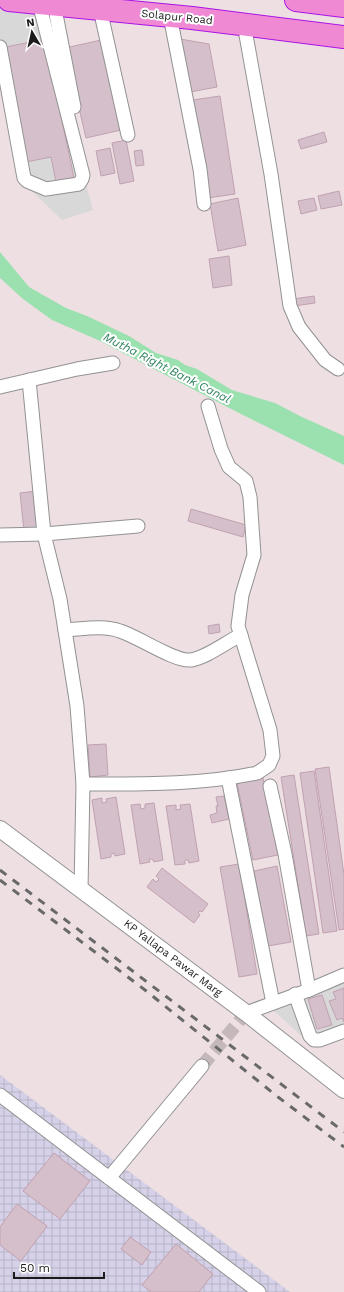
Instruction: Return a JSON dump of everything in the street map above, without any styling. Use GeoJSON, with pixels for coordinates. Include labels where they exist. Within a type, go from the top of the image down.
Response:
{"type":"FeatureCollection","features":[{"type":"Feature","properties":{"kind":"highway","name":"Solapur Road"},"geometry":{"type":"LineString","coordinates":[[10,0],[244,24],[344,37]]}},
{"type":"Feature","properties":{"kind":"highway"},"geometry":{"type":"LineString","coordinates":[[296,0],[344,6]]}},
{"type":"Feature","properties":{"kind":"street"},"geometry":{"type":"LineString","coordinates":[[0,47],[24,178],[27,181],[46,189],[79,184],[83,176],[46,4]]}},
{"type":"Feature","properties":{"kind":"street"},"geometry":{"type":"LineString","coordinates":[[46,4],[80,138]]}},
{"type":"Feature","properties":{"kind":"street"},"geometry":{"type":"LineString","coordinates":[[100,9],[128,135]]}},
{"type":"Feature","properties":{"kind":"street"},"geometry":{"type":"LineString","coordinates":[[170,16],[200,169],[204,204]]}},
{"type":"Feature","properties":{"kind":"street"},"geometry":{"type":"LineString","coordinates":[[244,24],[271,174],[290,306],[300,327],[325,360],[338,368]]}},
{"type":"Feature","properties":{"kind":"street"},"geometry":{"type":"LineString","coordinates":[[0,387],[77,369],[113,363]]}},
{"type":"Feature","properties":{"kind":"street"},"geometry":{"type":"LineString","coordinates":[[29,380],[44,534],[60,599],[77,706],[84,784],[80,889]]}},
{"type":"Feature","properties":{"kind":"street"},"geometry":{"type":"LineString","coordinates":[[84,784],[153,784],[210,781],[257,773],[269,765],[273,756],[270,730],[238,626],[242,595],[254,555],[250,497],[246,481],[229,467],[221,449],[208,406]]}},
{"type":"Feature","properties":{"kind":"street"},"geometry":{"type":"LineString","coordinates":[[0,535],[44,534],[138,526]]}},
{"type":"Feature","properties":{"kind":"street"},"geometry":{"type":"LineString","coordinates":[[65,630],[100,628],[119,630],[179,658],[191,660],[205,655],[241,635]]}},
{"type":"Feature","properties":{"kind":"street"},"geometry":{"type":"LineString","coordinates":[[228,778],[273,1003]]}},
{"type":"Feature","properties":{"kind":"street"},"geometry":{"type":"LineString","coordinates":[[270,786],[285,854],[309,990]]}},
{"type":"Feature","properties":{"kind":"street","name":"KP Yallapa Pawar Marg"},"geometry":{"type":"LineString","coordinates":[[0,829],[246,1013],[344,1090]]}},
{"type":"Feature","properties":{"kind":"street"},"geometry":{"type":"LineString","coordinates":[[246,1013],[344,976]]}},
{"type":"Feature","properties":{"kind":"street"},"geometry":{"type":"LineString","coordinates":[[295,994],[310,1036],[314,1040],[320,1040],[344,1031]]}},
{"type":"Feature","properties":{"kind":"street"},"geometry":{"type":"LineString","coordinates":[[109,1178],[202,1066]]}},
{"type":"Feature","properties":{"kind":"street"},"geometry":{"type":"LineString","coordinates":[[0,1095],[259,1292]]}},
{"type":"Feature","properties":{"kind":"shaded area"},"geometry":{"type":"Polygon","coordinates":[[[0,9],[40,14],[93,210],[62,220],[18,178],[0,65],[0,9]]]}},
{"type":"Feature","properties":{"kind":"shaded area"},"geometry":{"type":"Polygon","coordinates":[[[344,978],[344,1029],[308,1042],[270,1007],[344,978]]]}},
{"type":"Feature","properties":{"kind":"shaded area"},"geometry":{"type":"Polygon","coordinates":[[[0,1075],[119,1164],[290,1292],[0,1292],[0,1075]]]}},
{"type":"Feature","properties":{"kind":"water","name":"Mutha Right Bank Canal"},"geometry":{"type":"Polygon","coordinates":[[[0,252],[29,287],[66,308],[87,316],[129,336],[156,353],[178,360],[185,365],[197,369],[232,390],[275,403],[344,436],[344,465],[237,412],[98,340],[52,320],[23,299],[0,278],[0,252]]]}},
{"type":"Feature","properties":{"kind":"building"},"geometry":{"type":"Polygon","coordinates":[[[45,39],[74,178],[56,182],[51,157],[26,162],[1,48],[45,39]]]}},
{"type":"Feature","properties":{"kind":"building"},"geometry":{"type":"Polygon","coordinates":[[[180,39],[209,44],[217,87],[190,92],[180,39]]]}},
{"type":"Feature","properties":{"kind":"building"},"geometry":{"type":"Polygon","coordinates":[[[101,40],[121,130],[86,138],[65,48],[101,40]]]}},
{"type":"Feature","properties":{"kind":"building"},"geometry":{"type":"Polygon","coordinates":[[[220,96],[235,194],[208,198],[193,100],[220,96]]]}},
{"type":"Feature","properties":{"kind":"building"},"geometry":{"type":"Polygon","coordinates":[[[324,132],[327,142],[301,149],[298,140],[324,132]]]}},
{"type":"Feature","properties":{"kind":"building"},"geometry":{"type":"Polygon","coordinates":[[[126,140],[134,181],[120,184],[112,143],[126,140]]]}},
{"type":"Feature","properties":{"kind":"building"},"geometry":{"type":"Polygon","coordinates":[[[110,148],[115,173],[101,176],[96,151],[110,148]]]}},
{"type":"Feature","properties":{"kind":"building"},"geometry":{"type":"Polygon","coordinates":[[[142,150],[144,165],[136,166],[134,151],[142,150]]]}},
{"type":"Feature","properties":{"kind":"building"},"geometry":{"type":"Polygon","coordinates":[[[339,191],[342,205],[321,209],[318,196],[339,191]]]}},
{"type":"Feature","properties":{"kind":"building"},"geometry":{"type":"Polygon","coordinates":[[[238,198],[246,245],[218,251],[210,204],[238,198]]]}},
{"type":"Feature","properties":{"kind":"building"},"geometry":{"type":"Polygon","coordinates":[[[314,198],[317,210],[301,214],[298,201],[314,198]]]}},
{"type":"Feature","properties":{"kind":"building"},"geometry":{"type":"Polygon","coordinates":[[[229,256],[232,285],[213,288],[209,259],[229,256]]]}},
{"type":"Feature","properties":{"kind":"building"},"geometry":{"type":"Polygon","coordinates":[[[314,296],[315,303],[294,306],[293,299],[314,296]]]}},
{"type":"Feature","properties":{"kind":"building"},"geometry":{"type":"Polygon","coordinates":[[[36,491],[40,529],[24,531],[20,493],[36,491]]]}},
{"type":"Feature","properties":{"kind":"building"},"geometry":{"type":"Polygon","coordinates":[[[191,509],[246,525],[243,537],[188,521],[191,509]]]}},
{"type":"Feature","properties":{"kind":"building"},"geometry":{"type":"Polygon","coordinates":[[[219,624],[220,632],[209,634],[208,626],[219,624]]]}},
{"type":"Feature","properties":{"kind":"building"},"geometry":{"type":"Polygon","coordinates":[[[106,744],[108,775],[90,777],[88,745],[106,744]]]}},
{"type":"Feature","properties":{"kind":"building"},"geometry":{"type":"Polygon","coordinates":[[[329,767],[344,875],[344,929],[339,930],[315,769],[329,767]]]}},
{"type":"Feature","properties":{"kind":"building"},"geometry":{"type":"Polygon","coordinates":[[[314,771],[337,931],[323,933],[300,773],[314,771]]]}},
{"type":"Feature","properties":{"kind":"building"},"geometry":{"type":"Polygon","coordinates":[[[294,775],[319,934],[306,936],[281,777],[294,775]]]}},
{"type":"Feature","properties":{"kind":"building"},"geometry":{"type":"Polygon","coordinates":[[[263,778],[278,855],[253,860],[237,783],[263,778]]]}},
{"type":"Feature","properties":{"kind":"building"},"geometry":{"type":"Polygon","coordinates":[[[224,796],[229,819],[212,823],[210,815],[217,813],[216,806],[218,806],[216,797],[224,796]]]}},
{"type":"Feature","properties":{"kind":"building"},"geometry":{"type":"Polygon","coordinates":[[[116,797],[125,854],[115,856],[114,853],[111,854],[111,857],[101,859],[92,800],[102,798],[102,803],[107,802],[106,799],[116,797]]]}},
{"type":"Feature","properties":{"kind":"building"},"geometry":{"type":"Polygon","coordinates":[[[154,803],[163,860],[154,862],[152,859],[149,859],[150,862],[140,864],[131,805],[140,804],[141,809],[145,808],[145,804],[154,803]]]}},
{"type":"Feature","properties":{"kind":"building"},"geometry":{"type":"Polygon","coordinates":[[[190,804],[199,861],[189,863],[188,860],[185,860],[185,864],[175,865],[166,806],[176,805],[176,810],[181,809],[180,805],[190,804]]]}},
{"type":"Feature","properties":{"kind":"building"},"geometry":{"type":"Polygon","coordinates":[[[239,864],[257,974],[239,977],[220,867],[239,864]]]}},
{"type":"Feature","properties":{"kind":"building"},"geometry":{"type":"Polygon","coordinates":[[[277,866],[291,942],[268,946],[254,871],[277,866]]]}},
{"type":"Feature","properties":{"kind":"building"},"geometry":{"type":"Polygon","coordinates":[[[162,868],[208,904],[202,912],[200,911],[198,913],[200,915],[194,923],[147,887],[153,879],[156,882],[159,879],[156,876],[162,868]]]}},
{"type":"Feature","properties":{"kind":"building"},"geometry":{"type":"Polygon","coordinates":[[[344,988],[344,1022],[342,1018],[337,1020],[329,1001],[336,999],[333,992],[344,988]]]}},
{"type":"Feature","properties":{"kind":"building"},"geometry":{"type":"Polygon","coordinates":[[[322,995],[332,1025],[317,1029],[308,999],[322,995]]]}},
{"type":"Feature","properties":{"kind":"building"},"geometry":{"type":"Polygon","coordinates":[[[54,1153],[90,1181],[60,1219],[23,1191],[54,1153]]]}},
{"type":"Feature","properties":{"kind":"building"},"geometry":{"type":"Polygon","coordinates":[[[17,1204],[47,1226],[21,1261],[0,1245],[0,1227],[17,1204]]]}},
{"type":"Feature","properties":{"kind":"building"},"geometry":{"type":"Polygon","coordinates":[[[130,1237],[151,1252],[142,1265],[121,1249],[130,1237]]]}},
{"type":"Feature","properties":{"kind":"building"},"geometry":{"type":"Polygon","coordinates":[[[176,1244],[213,1274],[199,1292],[151,1292],[142,1285],[176,1244]]]}},
{"type":"Feature","properties":{"kind":"tunnel"},"geometry":{"type":"LineString","coordinates":[[202,1066],[246,1013]]}},
{"type":"Feature","properties":{"kind":"railway"},"geometry":{"type":"LineString","coordinates":[[0,870],[344,1132]]}},
{"type":"Feature","properties":{"kind":"railway"},"geometry":{"type":"LineString","coordinates":[[0,880],[145,990],[278,1097],[344,1147]]}}]}
